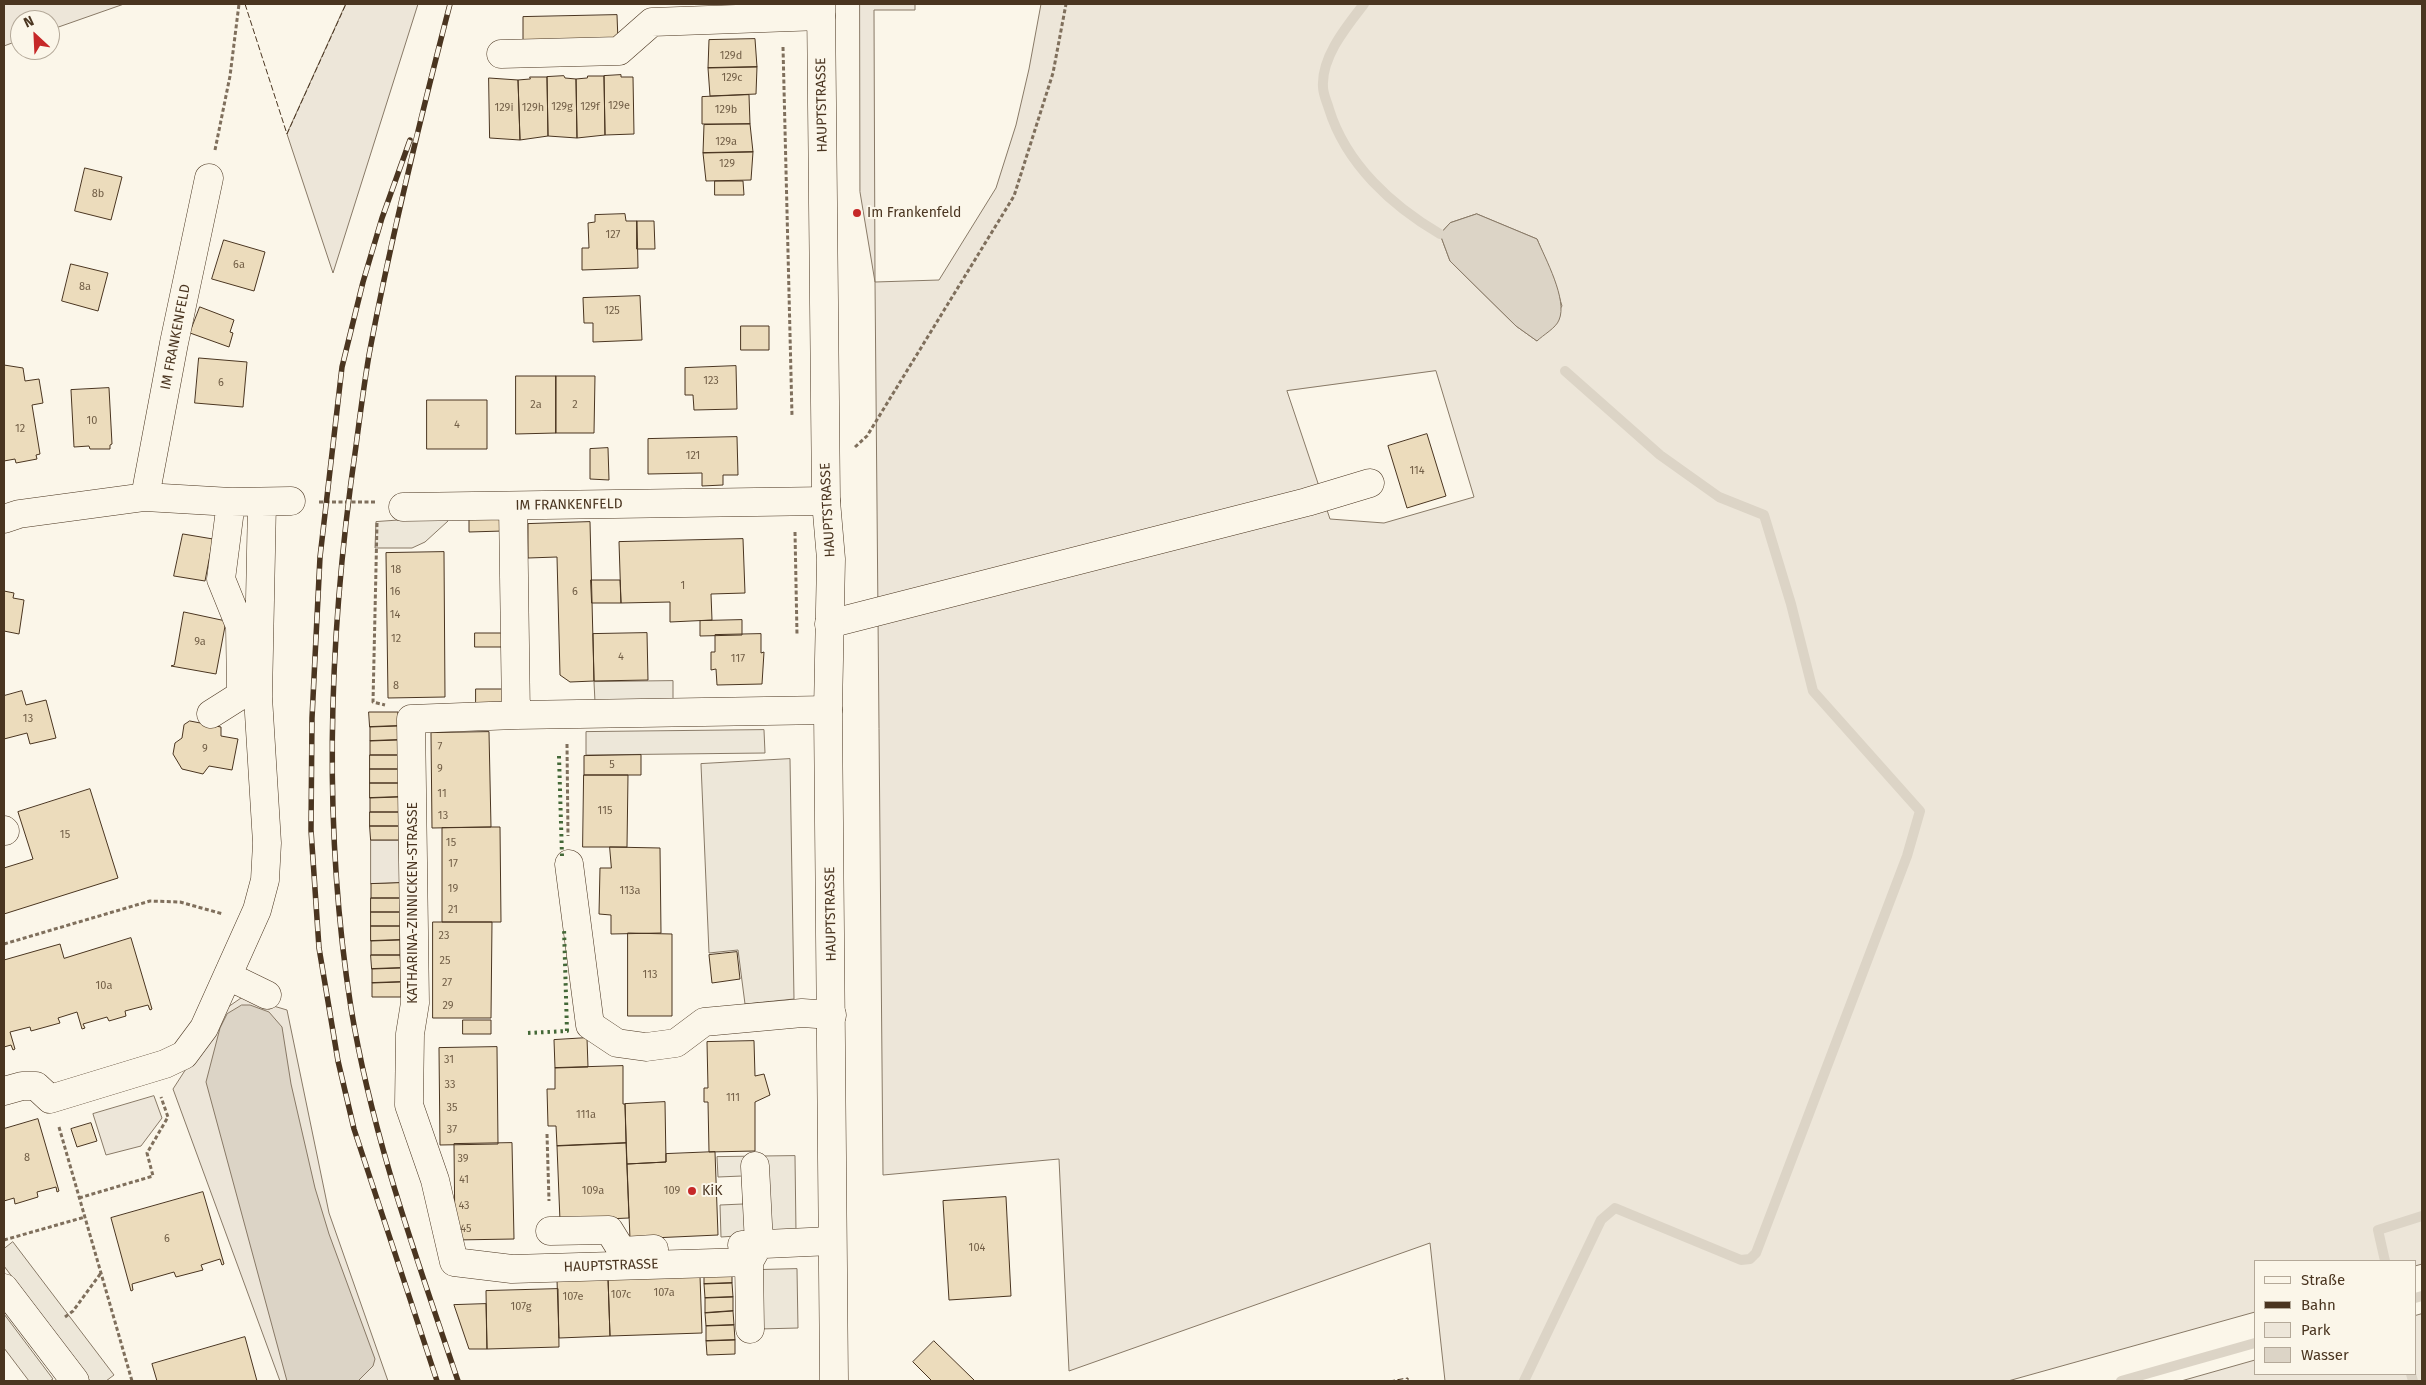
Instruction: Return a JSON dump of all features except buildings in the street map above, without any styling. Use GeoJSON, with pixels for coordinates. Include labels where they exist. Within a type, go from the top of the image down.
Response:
{"type":"FeatureCollection","features":[{"type":"Feature","properties":{"kind":"street","name":"HAUPTSTRASSE"},"geometry":{"type":"LineString","coordinates":[[821,10],[826,488],[831,559],[828,710],[834,1381]]}},
{"type":"Feature","properties":{"kind":"street"},"geometry":{"type":"LineString","coordinates":[[501,54],[619,51],[652,22],[821,10]]}},
{"type":"Feature","properties":{"kind":"street","name":"IM FRANKENFELD"},"geometry":{"type":"LineString","coordinates":[[145,497],[174,343],[209,178]]}},
{"type":"Feature","properties":{"kind":"street"},"geometry":{"type":"LineString","coordinates":[[829,624],[1307,502],[1370,483]]}},
{"type":"Feature","properties":{"kind":"street","name":"IM FRANKENFELD"},"geometry":{"type":"LineString","coordinates":[[403,507],[513,506],[826,488]]}},
{"type":"Feature","properties":{"kind":"street"},"geometry":{"type":"LineString","coordinates":[[4,519],[19,514],[145,497],[262,503],[291,501]]}},
{"type":"Feature","properties":{"kind":"street"},"geometry":{"type":"LineString","coordinates":[[212,714],[241,695],[240,626],[221,579],[231,502]]}},
{"type":"Feature","properties":{"kind":"street"},"geometry":{"type":"LineString","coordinates":[[4,1092],[22,1086],[36,1086],[50,1099],[151,1069],[184,1055],[204,1028],[257,910],[265,880],[267,842],[258,697],[262,503]]}},
{"type":"Feature","properties":{"kind":"street"},"geometry":{"type":"LineString","coordinates":[[513,506],[516,715]]}},
{"type":"Feature","properties":{"kind":"street"},"geometry":{"type":"LineString","coordinates":[[411,719],[516,715],[828,710]]}},
{"type":"Feature","properties":{"kind":"street","name":"KATHARINA-ZINNICKEN-STRASSE"},"geometry":{"type":"LineString","coordinates":[[411,719],[415,1003],[410,1034],[409,1105],[435,1180],[454,1262]]}},
{"type":"Feature","properties":{"kind":"street"},"geometry":{"type":"LineString","coordinates":[[569,864],[590,1025],[617,1044],[646,1047],[676,1043],[704,1022],[802,1013],[832,1015]]}},
{"type":"Feature","properties":{"kind":"street"},"geometry":{"type":"LineString","coordinates":[[228,976],[267,995]]}},
{"type":"Feature","properties":{"kind":"street"},"geometry":{"type":"LineString","coordinates":[[750,1329],[754,1253],[755,1166]]}},
{"type":"Feature","properties":{"kind":"street","name":"HAUPTSTRASSE"},"geometry":{"type":"LineString","coordinates":[[550,1231],[610,1230],[622,1251],[754,1253]]}},
{"type":"Feature","properties":{"kind":"street","name":"HAUPTSTRASSE"},"geometry":{"type":"LineString","coordinates":[[454,1262],[512,1269],[754,1253],[832,1240]]}},
{"type":"Feature","properties":{"kind":"street"},"geometry":{"type":"LineString","coordinates":[[4,1288],[75,1381]]}},
{"type":"Feature","properties":{"kind":"path"},"geometry":{"type":"LineString","coordinates":[[209,178],[230,76],[240,4]]}},
{"type":"Feature","properties":{"kind":"path"},"geometry":{"type":"LineString","coordinates":[[826,488],[867,436],[1014,196],[1053,74],[1066,4]]}},
{"type":"Feature","properties":{"kind":"path"},"geometry":{"type":"LineString","coordinates":[[291,501],[377,502],[403,507]]}},
{"type":"Feature","properties":{"kind":"path"},"geometry":{"type":"LineString","coordinates":[[377,521],[373,702],[402,708],[411,719]]}},
{"type":"Feature","properties":{"kind":"path"},"geometry":{"type":"LineString","coordinates":[[567,714],[569,864]]}},
{"type":"Feature","properties":{"kind":"path"},"geometry":{"type":"LineString","coordinates":[[4,944],[150,901],[180,902],[221,914]]}},
{"type":"Feature","properties":{"kind":"path"},"geometry":{"type":"LineString","coordinates":[[79,1198],[153,1176],[147,1153],[168,1117],[151,1069]]}},
{"type":"Feature","properties":{"kind":"path"},"geometry":{"type":"LineString","coordinates":[[50,1099],[132,1381]]}},
{"type":"Feature","properties":{"kind":"path"},"geometry":{"type":"LineString","coordinates":[[546,1134],[550,1231]]}},
{"type":"Feature","properties":{"kind":"path"},"geometry":{"type":"LineString","coordinates":[[4,1240],[85,1217]]}},
{"type":"Feature","properties":{"kind":"path"},"geometry":{"type":"LineString","coordinates":[[40,1335],[73,1311],[101,1273]]}},
{"type":"Feature","properties":{"kind":"green space"},"geometry":{"type":"Polygon","coordinates":[[[4,4],[124,4],[60,26],[60,10],[10,10],[10,44],[4,46],[4,4]]]}},
{"type":"Feature","properties":{"kind":"green space"},"geometry":{"type":"Polygon","coordinates":[[[346,4],[418,4],[333,273],[287,134],[346,4]]]}},
{"type":"Feature","properties":{"kind":"green space"},"geometry":{"type":"Polygon","coordinates":[[[860,4],[915,4],[915,10],[874,10],[875,282],[860,192],[860,4]]]}},
{"type":"Feature","properties":{"kind":"green space"},"geometry":{"type":"Polygon","coordinates":[[[1041,4],[2422,4],[2422,1264],[2416,1266],[2416,1260],[2254,1260],[2254,1312],[2008,1381],[1445,1381],[1430,1243],[1069,1371],[1059,1159],[883,1175],[875,282],[939,280],[996,188],[1016,125],[1041,4]],[[1477,214],[1450,223],[1440,234],[1450,261],[1516,326],[1537,341],[1562,306],[1554,280],[1537,239],[1477,214]],[[1436,371],[1287,391],[1330,519],[1384,523],[1474,497],[1436,371]]]}},
{"type":"Feature","properties":{"kind":"green space"},"geometry":{"type":"Polygon","coordinates":[[[371,840],[399,840],[400,883],[371,884],[371,840]]]}},
{"type":"Feature","properties":{"kind":"green space"},"geometry":{"type":"Polygon","coordinates":[[[243,997],[287,1010],[329,1213],[388,1381],[280,1381],[173,1089],[224,1010],[243,997]]]}},
{"type":"Feature","properties":{"kind":"green space"},"geometry":{"type":"Polygon","coordinates":[[[154,1096],[162,1118],[141,1146],[106,1155],[93,1114],[154,1096]]]}},
{"type":"Feature","properties":{"kind":"green space"},"geometry":{"type":"Polygon","coordinates":[[[2422,1314],[2422,1381],[2181,1381],[2254,1360],[2254,1375],[2416,1375],[2416,1316],[2422,1314]]]}},
{"type":"Feature","properties":{"kind":"shaded area"},"geometry":{"type":"Polygon","coordinates":[[[446,517],[448,521],[425,542],[412,548],[375,548],[376,522],[446,517]]]}},
{"type":"Feature","properties":{"kind":"shaded area"},"geometry":{"type":"Polygon","coordinates":[[[673,681],[673,701],[595,702],[594,682],[673,681]]]}},
{"type":"Feature","properties":{"kind":"shaded area"},"geometry":{"type":"Polygon","coordinates":[[[764,730],[765,753],[586,755],[586,732],[764,730]]]}},
{"type":"Feature","properties":{"kind":"shaded area"},"geometry":{"type":"Polygon","coordinates":[[[790,759],[794,999],[745,1004],[738,950],[709,953],[701,764],[790,759]]]}},
{"type":"Feature","properties":{"kind":"shaded area"},"geometry":{"type":"Polygon","coordinates":[[[795,1156],[796,1232],[721,1237],[720,1205],[743,1204],[742,1176],[718,1177],[717,1157],[795,1156]]]}},
{"type":"Feature","properties":{"kind":"shaded area"},"geometry":{"type":"Polygon","coordinates":[[[13,1242],[114,1375],[106,1381],[90,1381],[4,1266],[4,1249],[13,1242]]]}},
{"type":"Feature","properties":{"kind":"shaded area"},"geometry":{"type":"Polygon","coordinates":[[[797,1269],[798,1328],[759,1329],[758,1270],[797,1269]]]}},
{"type":"Feature","properties":{"kind":"shaded area"},"geometry":{"type":"Polygon","coordinates":[[[4,1314],[53,1379],[50,1381],[29,1381],[4,1348],[4,1314]]]}},
{"type":"Feature","properties":{"kind":"water"},"geometry":{"type":"Polygon","coordinates":[[[1477,214],[1537,239],[1558,291],[1561,312],[1555,326],[1537,341],[1516,326],[1450,261],[1440,234],[1450,223],[1477,214]]]}},
{"type":"Feature","properties":{"kind":"water"},"geometry":{"type":"Polygon","coordinates":[[[242,1005],[250,1005],[269,1012],[282,1027],[291,1084],[315,1188],[329,1234],[375,1359],[373,1366],[358,1381],[287,1381],[206,1082],[220,1028],[227,1014],[242,1005]]]}},
{"type":"Feature","properties":{"kind":"waterway"},"geometry":{"type":"LineString","coordinates":[[1364,4],[1336,42],[1326,64],[1323,76],[1325,98],[1337,129],[1347,148],[1373,182],[1388,197],[1440,234]]}},
{"type":"Feature","properties":{"kind":"waterway"},"geometry":{"type":"LineString","coordinates":[[1524,1381],[1601,1220],[1615,1208],[1741,1260],[1750,1259],[1756,1253],[1907,856],[1920,811],[1813,691],[1791,604],[1764,515],[1719,497],[1660,455],[1565,371]]}},
{"type":"Feature","properties":{"kind":"waterway"},"geometry":{"type":"LineString","coordinates":[[2385,1260],[2378,1230],[2422,1216]]}},
{"type":"Feature","properties":{"kind":"waterway"},"geometry":{"type":"LineString","coordinates":[[2416,1298],[2422,1296]]}},
{"type":"Feature","properties":{"kind":"waterway"},"geometry":{"type":"LineString","coordinates":[[2121,1381],[2254,1343]]}},
{"type":"Feature","properties":{"kind":"waterway"},"geometry":{"type":"LineString","coordinates":[[2411,1375],[2413,1381]]}},
{"type":"Feature","properties":{"kind":"railway"},"geometry":{"type":"LineString","coordinates":[[450,4],[396,223],[369,355],[347,516],[340,586],[332,727],[336,868],[342,938],[351,1008],[360,1056],[383,1150],[397,1197],[458,1381]]}},
{"type":"Feature","properties":{"kind":"railway"},"geometry":{"type":"LineString","coordinates":[[410,140],[382,218],[363,282],[342,367],[320,557],[312,718],[311,830],[319,948],[338,1061],[354,1129],[437,1381]]}},
{"type":"Feature","properties":{"kind":"hedge"},"geometry":{"type":"LineString","coordinates":[[559,756],[562,856]]}},
{"type":"Feature","properties":{"kind":"hedge"},"geometry":{"type":"LineString","coordinates":[[528,1033],[567,1031],[564,928]]}},
{"type":"Feature","properties":{"kind":"fence"},"geometry":{"type":"LineString","coordinates":[[245,4],[287,134],[346,4]]}},
{"type":"Feature","properties":{"kind":"fence"},"geometry":{"type":"LineString","coordinates":[[1389,1381],[1408,1378],[1408,1381]]}},
{"type":"Feature","properties":{"kind":"place","name":"Im Frankenfeld"},"geometry":{"type":"Point","coordinates":[857,213]}},
{"type":"Feature","properties":{"kind":"place","name":"KiK"},"geometry":{"type":"Point","coordinates":[692,1191]}}]}
